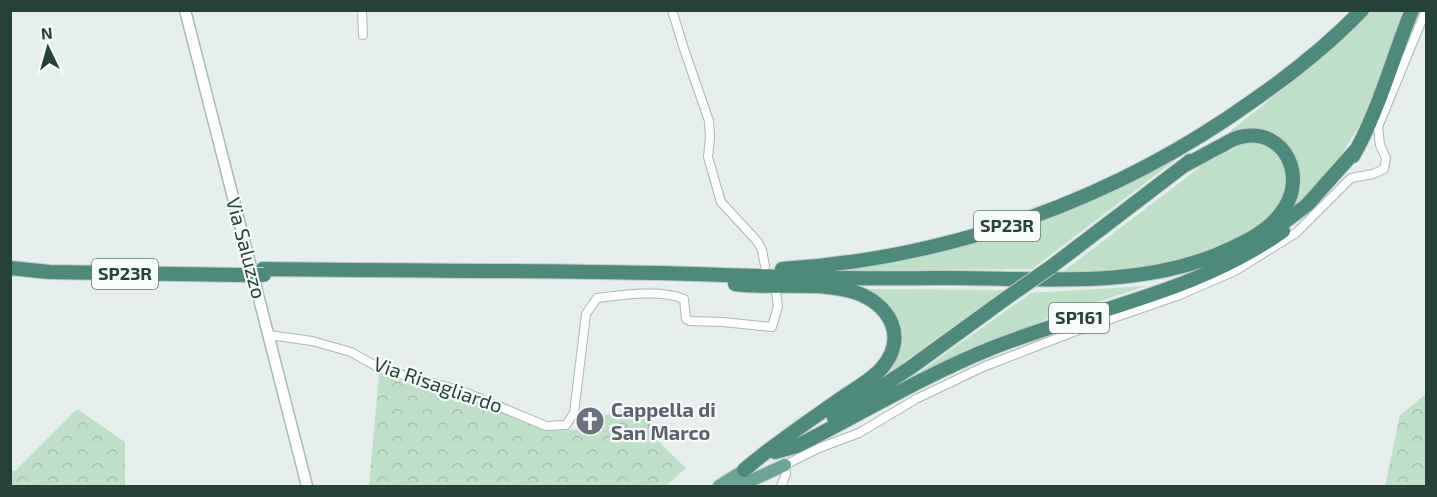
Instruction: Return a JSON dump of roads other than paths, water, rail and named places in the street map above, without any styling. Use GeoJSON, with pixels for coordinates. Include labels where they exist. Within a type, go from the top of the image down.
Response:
{"type":"FeatureCollection","features":[{"type":"Feature","properties":{"kind":"highway","name":"SP23R"},"geometry":{"type":"LineString","coordinates":[[704,278],[879,258],[948,243],[1012,225],[1091,194],[1162,159],[1231,116],[1314,56],[1362,10]]}},
{"type":"Feature","properties":{"kind":"highway","name":"SP23R"},"geometry":{"type":"LineString","coordinates":[[10,268],[49,272],[264,272],[1010,285],[1095,283],[1160,276],[1219,259],[1269,234],[1307,205],[1356,150],[1380,98],[1412,10]]}},
{"type":"Feature","properties":{"kind":"highway","name":"SP161"},"geometry":{"type":"LineString","coordinates":[[775,452],[853,407],[1051,267],[1185,165],[1218,135],[1271,94],[1282,81]]}},
{"type":"Feature","properties":{"kind":"highway","name":"SP23R"},"geometry":{"type":"LineString","coordinates":[[704,278],[1086,279],[1141,274],[1208,258],[1259,234],[1285,208],[1294,186],[1294,173],[1288,156],[1277,145],[1258,137],[1239,138],[1185,165]]}},
{"type":"Feature","properties":{"kind":"highway","name":"SP161"},"geometry":{"type":"LineString","coordinates":[[775,452],[797,446],[933,375],[990,349],[1063,322],[1152,295],[1224,266],[1267,242],[1292,224],[1340,175],[1356,150]]}},
{"type":"Feature","properties":{"kind":"highway","name":"SP23R"},"geometry":{"type":"LineString","coordinates":[[10,262],[240,272]]}},
{"type":"Feature","properties":{"kind":"highway","name":"SP161"},"geometry":{"type":"LineString","coordinates":[[704,278],[756,286],[851,291],[870,298],[878,304],[890,318],[894,332],[891,354],[880,370],[760,456],[744,470]]}},
{"type":"Feature","properties":{"kind":"main road","name":"Via Saluzzo"},"geometry":{"type":"LineString","coordinates":[[185,10],[307,486]]}},
{"type":"Feature","properties":{"kind":"main road","name":"SP161"},"geometry":{"type":"LineString","coordinates":[[719,486],[775,452]]}},
{"type":"Feature","properties":{"kind":"main road"},"geometry":{"type":"LineString","coordinates":[[739,486],[785,465]]}},
{"type":"Feature","properties":{"kind":"street"},"geometry":{"type":"LineString","coordinates":[[362,10],[363,35]]}},
{"type":"Feature","properties":{"kind":"street"},"geometry":{"type":"LineString","coordinates":[[672,10],[709,120],[708,157],[721,202],[757,242],[762,250],[765,266]]}},
{"type":"Feature","properties":{"kind":"street"},"geometry":{"type":"LineString","coordinates":[[781,486],[786,474],[785,465],[819,448],[858,433],[916,399],[983,367],[1076,331],[1177,296],[1235,271],[1296,233],[1350,178],[1379,172],[1385,166],[1386,158],[1380,145],[1378,128],[1426,10]]}},
{"type":"Feature","properties":{"kind":"street","name":"Via Risagliardo"},"geometry":{"type":"LineString","coordinates":[[269,335],[312,341],[351,352],[381,369],[462,391],[546,426],[566,425],[574,413],[586,314],[597,298],[630,294],[671,295],[684,299],[687,319],[690,321],[772,327],[778,306],[776,292]]}},
{"type":"Feature","properties":{"kind":"place","name":"Cappella di San Marco"},"geometry":{"type":"Point","coordinates":[590,421]}}]}
